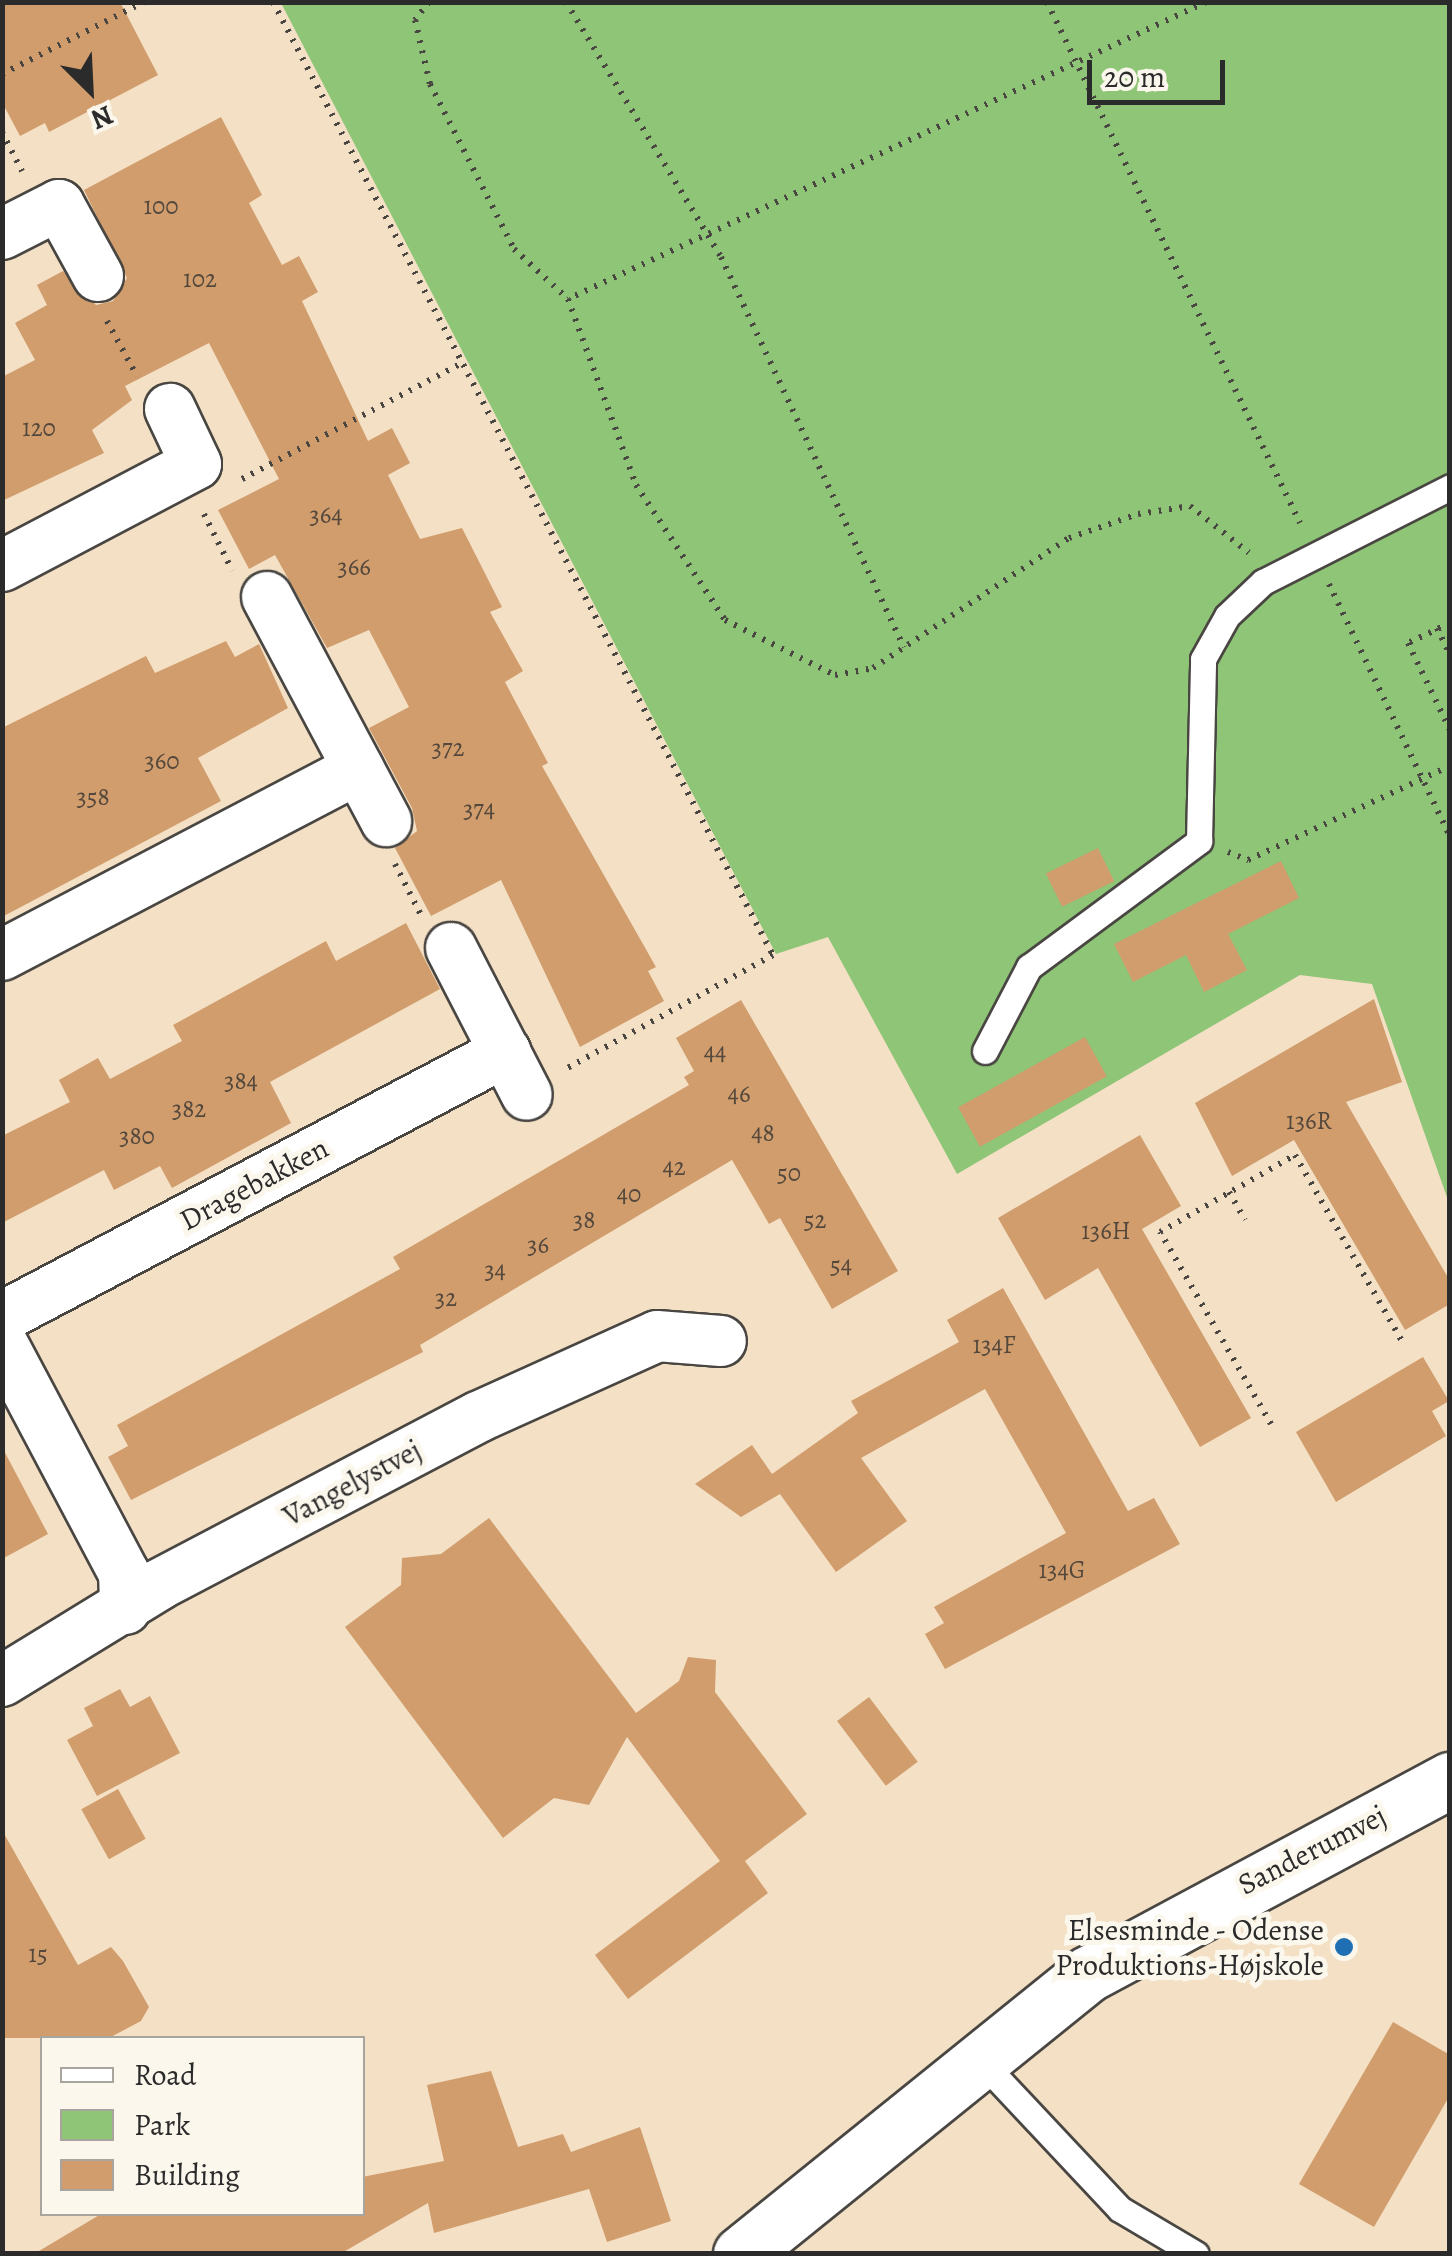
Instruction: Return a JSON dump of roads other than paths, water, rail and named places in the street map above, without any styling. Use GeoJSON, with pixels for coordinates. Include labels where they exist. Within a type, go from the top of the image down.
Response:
{"type":"FeatureCollection","features":[{"type":"Feature","properties":{"kind":"street"},"geometry":{"type":"LineString","coordinates":[[2,234],[58,204],[98,276]]}},
{"type":"Feature","properties":{"kind":"street"},"geometry":{"type":"LineString","coordinates":[[2,566],[196,464],[170,409]]}},
{"type":"Feature","properties":{"kind":"street"},"geometry":{"type":"LineString","coordinates":[[267,597],[386,821]]}},
{"type":"Feature","properties":{"kind":"street"},"geometry":{"type":"LineString","coordinates":[[2,954],[358,769]]}},
{"type":"Feature","properties":{"kind":"street"},"geometry":{"type":"LineString","coordinates":[[451,948],[527,1095]]}},
{"type":"Feature","properties":{"kind":"street","name":"Dragebakken"},"geometry":{"type":"LineString","coordinates":[[2,1318],[505,1052]]}},
{"type":"Feature","properties":{"kind":"street","name":"Vangelystvej"},"geometry":{"type":"LineString","coordinates":[[2,1681],[125,1609],[478,1416],[657,1336],[720,1341]]}},
{"type":"Feature","properties":{"kind":"street"},"geometry":{"type":"LineString","coordinates":[[2,1344],[124,1574],[125,1609]]}},
{"type":"Feature","properties":{"kind":"street","name":"Sanderumvej"},"geometry":{"type":"LineString","coordinates":[[741,2254],[1088,1974],[1166,1927],[1450,1780]]}},
{"type":"Feature","properties":{"kind":"lane"},"geometry":{"type":"LineString","coordinates":[[985,1051],[1029,967],[1200,841],[1203,659],[1228,616],[1263,582],[1450,487]]}},
{"type":"Feature","properties":{"kind":"lane"},"geometry":{"type":"LineString","coordinates":[[980,2060],[1120,2209],[1196,2254]]}},
{"type":"Feature","properties":{"kind":"place","name":"Elsesminde - Odense Produktions-Højskole"},"geometry":{"type":"Point","coordinates":[1344,1947]}}]}
